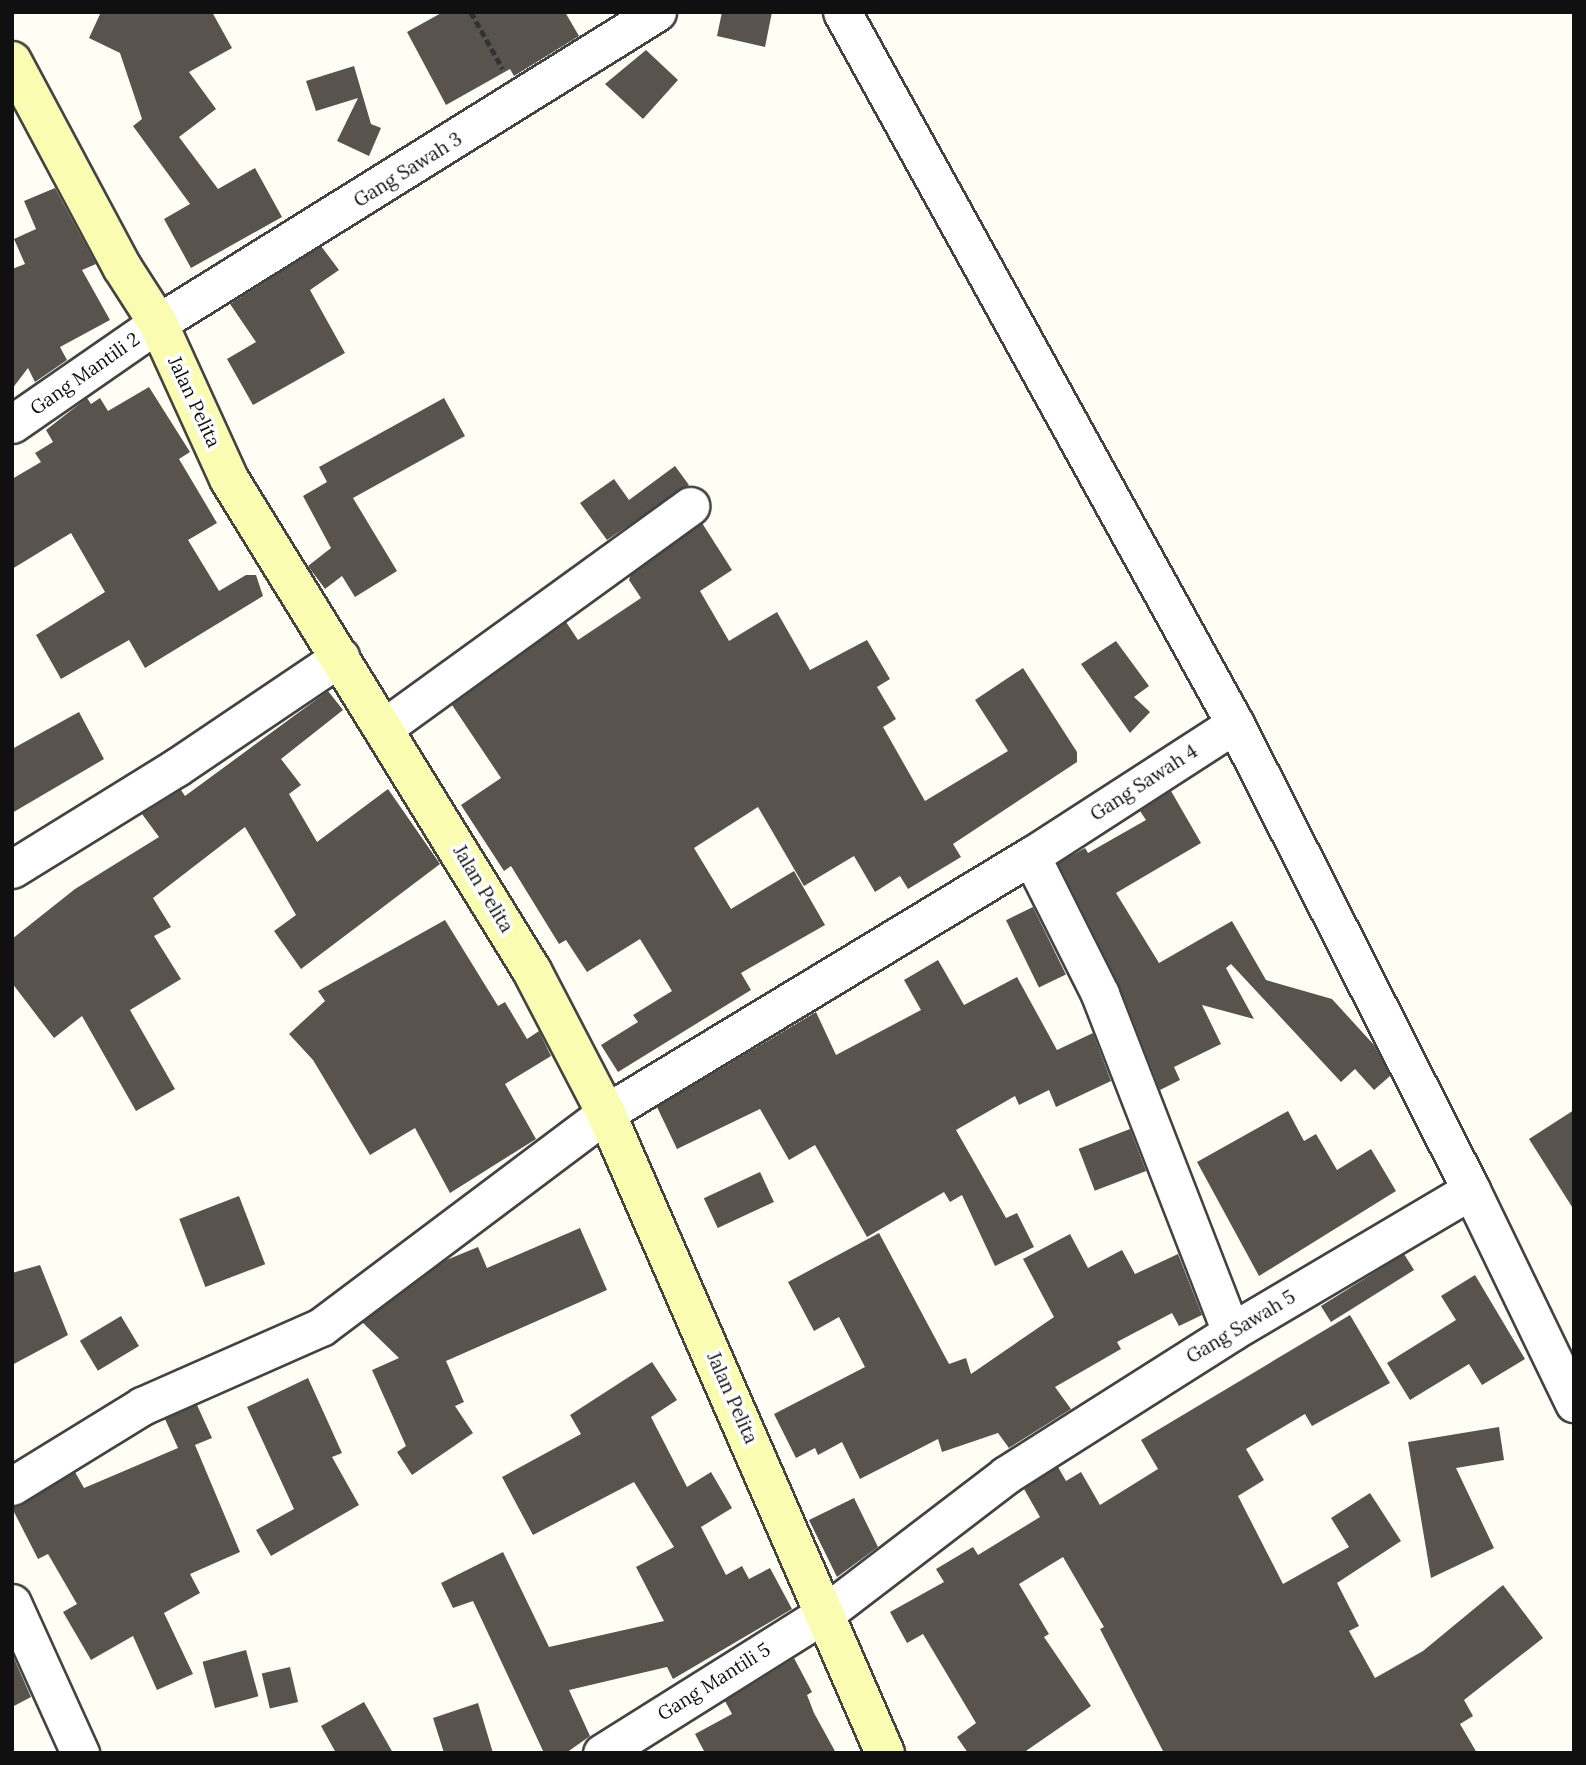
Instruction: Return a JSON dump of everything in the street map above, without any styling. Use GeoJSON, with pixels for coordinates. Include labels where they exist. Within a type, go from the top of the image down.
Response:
{"type":"FeatureCollection","features":[{"type":"Feature","properties":{"kind":"street","name":"Gang Sawah 3"},"geometry":{"type":"LineString","coordinates":[[158,323],[521,100],[657,12]]}},
{"type":"Feature","properties":{"kind":"street"},"geometry":{"type":"LineString","coordinates":[[842,12],[1235,724],[1471,1189],[1574,1403]]}},
{"type":"Feature","properties":{"kind":"street","name":"Jalan Pelita"},"geometry":{"type":"LineString","coordinates":[[12,61],[122,267],[158,323],[229,479],[385,727],[532,971],[606,1113],[827,1612],[885,1753]]}},
{"type":"Feature","properties":{"kind":"street","name":"Gang Mantili 2"},"geometry":{"type":"LineString","coordinates":[[12,424],[158,323]]}},
{"type":"Feature","properties":{"kind":"street"},"geometry":{"type":"LineString","coordinates":[[385,727],[691,506]]}},
{"type":"Feature","properties":{"kind":"street"},"geometry":{"type":"LineString","coordinates":[[12,869],[177,767],[340,657]]}},
{"type":"Feature","properties":{"kind":"street","name":"Gang Sawah 4"},"geometry":{"type":"LineString","coordinates":[[12,1486],[142,1406],[321,1327],[606,1113],[1031,856],[1235,724]]}},
{"type":"Feature","properties":{"kind":"street"},"geometry":{"type":"LineString","coordinates":[[1031,856],[1100,994],[1231,1332]]}},
{"type":"Feature","properties":{"kind":"street","name":"Gang Sawah 5"},"geometry":{"type":"LineString","coordinates":[[827,1612],[1006,1475],[1231,1332],[1471,1189]]}},
{"type":"Feature","properties":{"kind":"street"},"geometry":{"type":"LineString","coordinates":[[12,1604],[80,1753]]}},
{"type":"Feature","properties":{"kind":"street","name":"Gang Mantili 5"},"geometry":{"type":"LineString","coordinates":[[601,1753],[827,1612]]}},
{"type":"Feature","properties":{"kind":"path"},"geometry":{"type":"LineString","coordinates":[[471,12],[521,100]]}},
{"type":"Feature","properties":{"kind":"building"},"geometry":{"type":"Polygon","coordinates":[[[101,12],[212,12],[232,48],[189,72],[216,109],[179,137],[218,189],[255,168],[282,217],[191,268],[164,219],[190,204],[133,126],[142,119],[120,53],[89,38],[101,12]]]}},
{"type":"Feature","properties":{"kind":"building"},"geometry":{"type":"Polygon","coordinates":[[[443,12],[565,12],[579,36],[514,76],[510,69],[446,105],[407,32],[443,12]]]}},
{"type":"Feature","properties":{"kind":"building"},"geometry":{"type":"Polygon","coordinates":[[[722,12],[772,12],[765,47],[717,36],[722,12]]]}},
{"type":"Feature","properties":{"kind":"building"},"geometry":{"type":"Polygon","coordinates":[[[646,50],[678,80],[643,119],[605,84],[646,50]]]}},
{"type":"Feature","properties":{"kind":"building"},"geometry":{"type":"Polygon","coordinates":[[[354,66],[371,124],[381,128],[369,156],[337,141],[358,98],[316,111],[306,81],[354,66]]]}},
{"type":"Feature","properties":{"kind":"building"},"geometry":{"type":"Polygon","coordinates":[[[55,188],[96,264],[82,270],[110,320],[60,347],[67,360],[35,382],[28,368],[12,389],[12,269],[25,264],[14,239],[36,229],[24,201],[55,188]]]}},
{"type":"Feature","properties":{"kind":"building"},"geometry":{"type":"Polygon","coordinates":[[[321,246],[339,270],[310,290],[345,353],[253,405],[227,359],[256,342],[230,304],[321,246]]]}},
{"type":"Feature","properties":{"kind":"building"},"geometry":{"type":"Polygon","coordinates":[[[149,387],[190,452],[179,459],[217,523],[188,540],[219,591],[246,575],[256,575],[263,596],[145,668],[129,640],[61,679],[36,635],[105,592],[71,533],[12,569],[12,479],[41,462],[35,453],[53,442],[46,430],[87,398],[91,404],[100,398],[108,411],[149,387]]]}},
{"type":"Feature","properties":{"kind":"building"},"geometry":{"type":"Polygon","coordinates":[[[444,398],[465,436],[353,498],[397,571],[355,597],[342,576],[325,589],[308,566],[331,548],[303,496],[327,482],[319,467],[444,398]]]}},
{"type":"Feature","properties":{"kind":"building"},"geometry":{"type":"Polygon","coordinates":[[[675,466],[689,485],[607,540],[580,503],[614,479],[629,500],[675,466]]]}},
{"type":"Feature","properties":{"kind":"building"},"geometry":{"type":"Polygon","coordinates":[[[702,523],[732,570],[700,591],[729,641],[777,612],[810,670],[867,640],[890,679],[877,687],[896,719],[883,727],[925,801],[1008,751],[975,700],[1023,668],[1077,752],[1077,762],[953,844],[961,857],[908,889],[900,876],[875,892],[854,856],[804,886],[758,807],[694,848],[731,909],[794,871],[825,925],[741,973],[751,990],[618,1072],[601,1045],[638,1022],[633,1015],[672,991],[640,939],[587,972],[566,940],[559,944],[511,866],[504,871],[461,805],[501,778],[452,705],[566,622],[578,640],[641,598],[629,580],[631,574],[702,523]]]}},
{"type":"Feature","properties":{"kind":"building"},"geometry":{"type":"Polygon","coordinates":[[[1116,641],[1149,686],[1134,697],[1150,712],[1130,733],[1081,664],[1116,641]]]}},
{"type":"Feature","properties":{"kind":"building"},"geometry":{"type":"Polygon","coordinates":[[[328,691],[343,710],[281,759],[301,785],[289,794],[317,842],[388,789],[440,864],[301,969],[274,931],[296,915],[245,827],[153,898],[171,927],[154,936],[181,979],[130,1010],[175,1089],[136,1111],[82,1016],[54,1038],[12,983],[12,939],[75,889],[159,837],[142,814],[181,790],[185,796],[328,691]]]}},
{"type":"Feature","properties":{"kind":"building"},"geometry":{"type":"Polygon","coordinates":[[[79,712],[104,759],[12,813],[12,749],[79,712]]]}},
{"type":"Feature","properties":{"kind":"building"},"geometry":{"type":"Polygon","coordinates":[[[1171,791],[1201,843],[1116,893],[1159,963],[1232,921],[1266,980],[1332,999],[1374,1045],[1390,1076],[1374,1090],[1355,1069],[1341,1082],[1231,964],[1226,968],[1254,1019],[1202,1005],[1221,1044],[1174,1067],[1180,1080],[1160,1090],[1119,985],[1058,863],[1085,848],[1088,853],[1146,820],[1140,811],[1171,791]]]}},
{"type":"Feature","properties":{"kind":"building"},"geometry":{"type":"Polygon","coordinates":[[[1033,907],[1066,974],[1039,988],[1006,920],[1033,907]]]}},
{"type":"Feature","properties":{"kind":"building"},"geometry":{"type":"Polygon","coordinates":[[[445,920],[498,1006],[505,1002],[527,1039],[539,1031],[551,1056],[505,1084],[536,1139],[450,1193],[415,1128],[370,1155],[313,1060],[289,1034],[325,1001],[318,991],[445,920]]]}},
{"type":"Feature","properties":{"kind":"building"},"geometry":{"type":"Polygon","coordinates":[[[938,960],[964,1005],[1017,977],[1057,1050],[1093,1033],[1111,1081],[1056,1107],[1049,1090],[1019,1105],[1015,1096],[956,1130],[1006,1218],[1017,1213],[1034,1247],[995,1266],[962,1195],[950,1202],[944,1192],[867,1237],[815,1145],[789,1160],[760,1109],[677,1149],[657,1107],[816,1012],[836,1055],[921,1010],[904,980],[938,960]]]}},
{"type":"Feature","properties":{"kind":"building"},"geometry":{"type":"Polygon","coordinates":[[[1574,1110],[1574,1210],[1529,1139],[1574,1110]]]}},
{"type":"Feature","properties":{"kind":"building"},"geometry":{"type":"Polygon","coordinates":[[[1288,1111],[1304,1141],[1316,1134],[1337,1170],[1371,1149],[1396,1191],[1259,1276],[1197,1162],[1288,1111]]]}},
{"type":"Feature","properties":{"kind":"building"},"geometry":{"type":"Polygon","coordinates":[[[1130,1129],[1146,1171],[1095,1191],[1079,1149],[1130,1129]]]}},
{"type":"Feature","properties":{"kind":"building"},"geometry":{"type":"Polygon","coordinates":[[[760,1172],[774,1202],[718,1228],[704,1198],[760,1172]]]}},
{"type":"Feature","properties":{"kind":"building"},"geometry":{"type":"Polygon","coordinates":[[[239,1196],[265,1264],[205,1287],[179,1219],[239,1196]]]}},
{"type":"Feature","properties":{"kind":"building"},"geometry":{"type":"Polygon","coordinates":[[[580,1228],[607,1290],[446,1361],[464,1402],[455,1406],[473,1433],[412,1475],[397,1452],[406,1446],[372,1370],[399,1358],[362,1322],[444,1261],[478,1247],[487,1268],[580,1228]]]}},
{"type":"Feature","properties":{"kind":"building"},"geometry":{"type":"Polygon","coordinates":[[[879,1233],[949,1364],[966,1358],[971,1374],[1054,1317],[1023,1259],[1070,1234],[1088,1268],[1122,1250],[1135,1274],[1178,1254],[1202,1315],[1179,1326],[1172,1313],[1117,1342],[1121,1349],[1055,1387],[1071,1409],[1009,1448],[998,1433],[942,1452],[938,1439],[860,1479],[842,1442],[818,1455],[815,1448],[796,1458],[774,1414],[865,1367],[839,1317],[814,1331],[788,1282],[879,1233]]]}},
{"type":"Feature","properties":{"kind":"building"},"geometry":{"type":"Polygon","coordinates":[[[1404,1254],[1414,1270],[1331,1322],[1321,1306],[1404,1254]]]}},
{"type":"Feature","properties":{"kind":"building"},"geometry":{"type":"Polygon","coordinates":[[[40,1265],[68,1335],[12,1365],[12,1273],[40,1265]]]}},
{"type":"Feature","properties":{"kind":"building"},"geometry":{"type":"Polygon","coordinates":[[[1475,1275],[1525,1359],[1482,1385],[1469,1364],[1410,1400],[1387,1363],[1456,1320],[1441,1296],[1475,1275]]]}},
{"type":"Feature","properties":{"kind":"building"},"geometry":{"type":"Polygon","coordinates":[[[1350,1315],[1390,1383],[1312,1426],[1305,1414],[1246,1449],[1264,1480],[1238,1496],[1283,1584],[1349,1547],[1331,1518],[1370,1493],[1401,1541],[1337,1583],[1359,1626],[1349,1631],[1375,1678],[1423,1651],[1503,1585],[1543,1638],[1464,1700],[1473,1716],[1460,1724],[1477,1753],[1164,1753],[1100,1629],[1104,1627],[1063,1557],[1019,1584],[1049,1634],[1044,1637],[1091,1706],[1023,1753],[968,1753],[957,1737],[976,1723],[923,1634],[907,1643],[890,1612],[944,1582],[936,1569],[973,1547],[978,1555],[1040,1517],[1024,1489],[1058,1467],[1066,1481],[1081,1472],[1100,1505],[1158,1469],[1141,1440],[1350,1315]]]}},
{"type":"Feature","properties":{"kind":"building"},"geometry":{"type":"Polygon","coordinates":[[[121,1316],[139,1346],[98,1371],[80,1341],[121,1316]]]}},
{"type":"Feature","properties":{"kind":"building"},"geometry":{"type":"Polygon","coordinates":[[[652,1362],[677,1400],[651,1417],[687,1487],[711,1472],[732,1508],[701,1527],[726,1575],[742,1566],[749,1579],[770,1568],[792,1609],[673,1679],[667,1667],[569,1690],[590,1736],[566,1753],[544,1753],[473,1601],[453,1608],[441,1583],[503,1552],[549,1647],[664,1621],[636,1567],[674,1547],[634,1482],[533,1535],[502,1477],[581,1434],[570,1415],[652,1362]]]}},
{"type":"Feature","properties":{"kind":"building"},"geometry":{"type":"Polygon","coordinates":[[[308,1378],[342,1453],[332,1457],[359,1505],[271,1556],[256,1530],[294,1509],[247,1407],[308,1378]]]}},
{"type":"Feature","properties":{"kind":"building"},"geometry":{"type":"Polygon","coordinates":[[[197,1405],[212,1438],[195,1445],[240,1552],[190,1574],[200,1593],[164,1613],[193,1674],[157,1690],[133,1636],[91,1660],[63,1612],[77,1604],[48,1554],[38,1559],[12,1508],[75,1472],[84,1488],[178,1448],[165,1419],[197,1405]]]}},
{"type":"Feature","properties":{"kind":"building"},"geometry":{"type":"Polygon","coordinates":[[[1499,1427],[1504,1460],[1456,1468],[1494,1548],[1431,1578],[1408,1442],[1499,1427]]]}},
{"type":"Feature","properties":{"kind":"building"},"geometry":{"type":"Polygon","coordinates":[[[854,1498],[878,1547],[837,1577],[809,1520],[854,1498]]]}},
{"type":"Feature","properties":{"kind":"building"},"geometry":{"type":"Polygon","coordinates":[[[246,1650],[258,1696],[215,1708],[203,1662],[246,1650]]]}},
{"type":"Feature","properties":{"kind":"building"},"geometry":{"type":"Polygon","coordinates":[[[12,1654],[31,1697],[12,1707],[12,1654]]]}},
{"type":"Feature","properties":{"kind":"building"},"geometry":{"type":"Polygon","coordinates":[[[794,1658],[812,1692],[807,1695],[814,1713],[836,1753],[705,1753],[695,1734],[732,1714],[725,1701],[794,1658]]]}},
{"type":"Feature","properties":{"kind":"building"},"geometry":{"type":"Polygon","coordinates":[[[290,1667],[298,1702],[270,1709],[262,1674],[290,1667]]]}},
{"type":"Feature","properties":{"kind":"building"},"geometry":{"type":"Polygon","coordinates":[[[364,1702],[393,1753],[336,1753],[321,1726],[364,1702]]]}},
{"type":"Feature","properties":{"kind":"building"},"geometry":{"type":"Polygon","coordinates":[[[478,1703],[493,1753],[444,1753],[433,1718],[478,1703]]]}}]}
